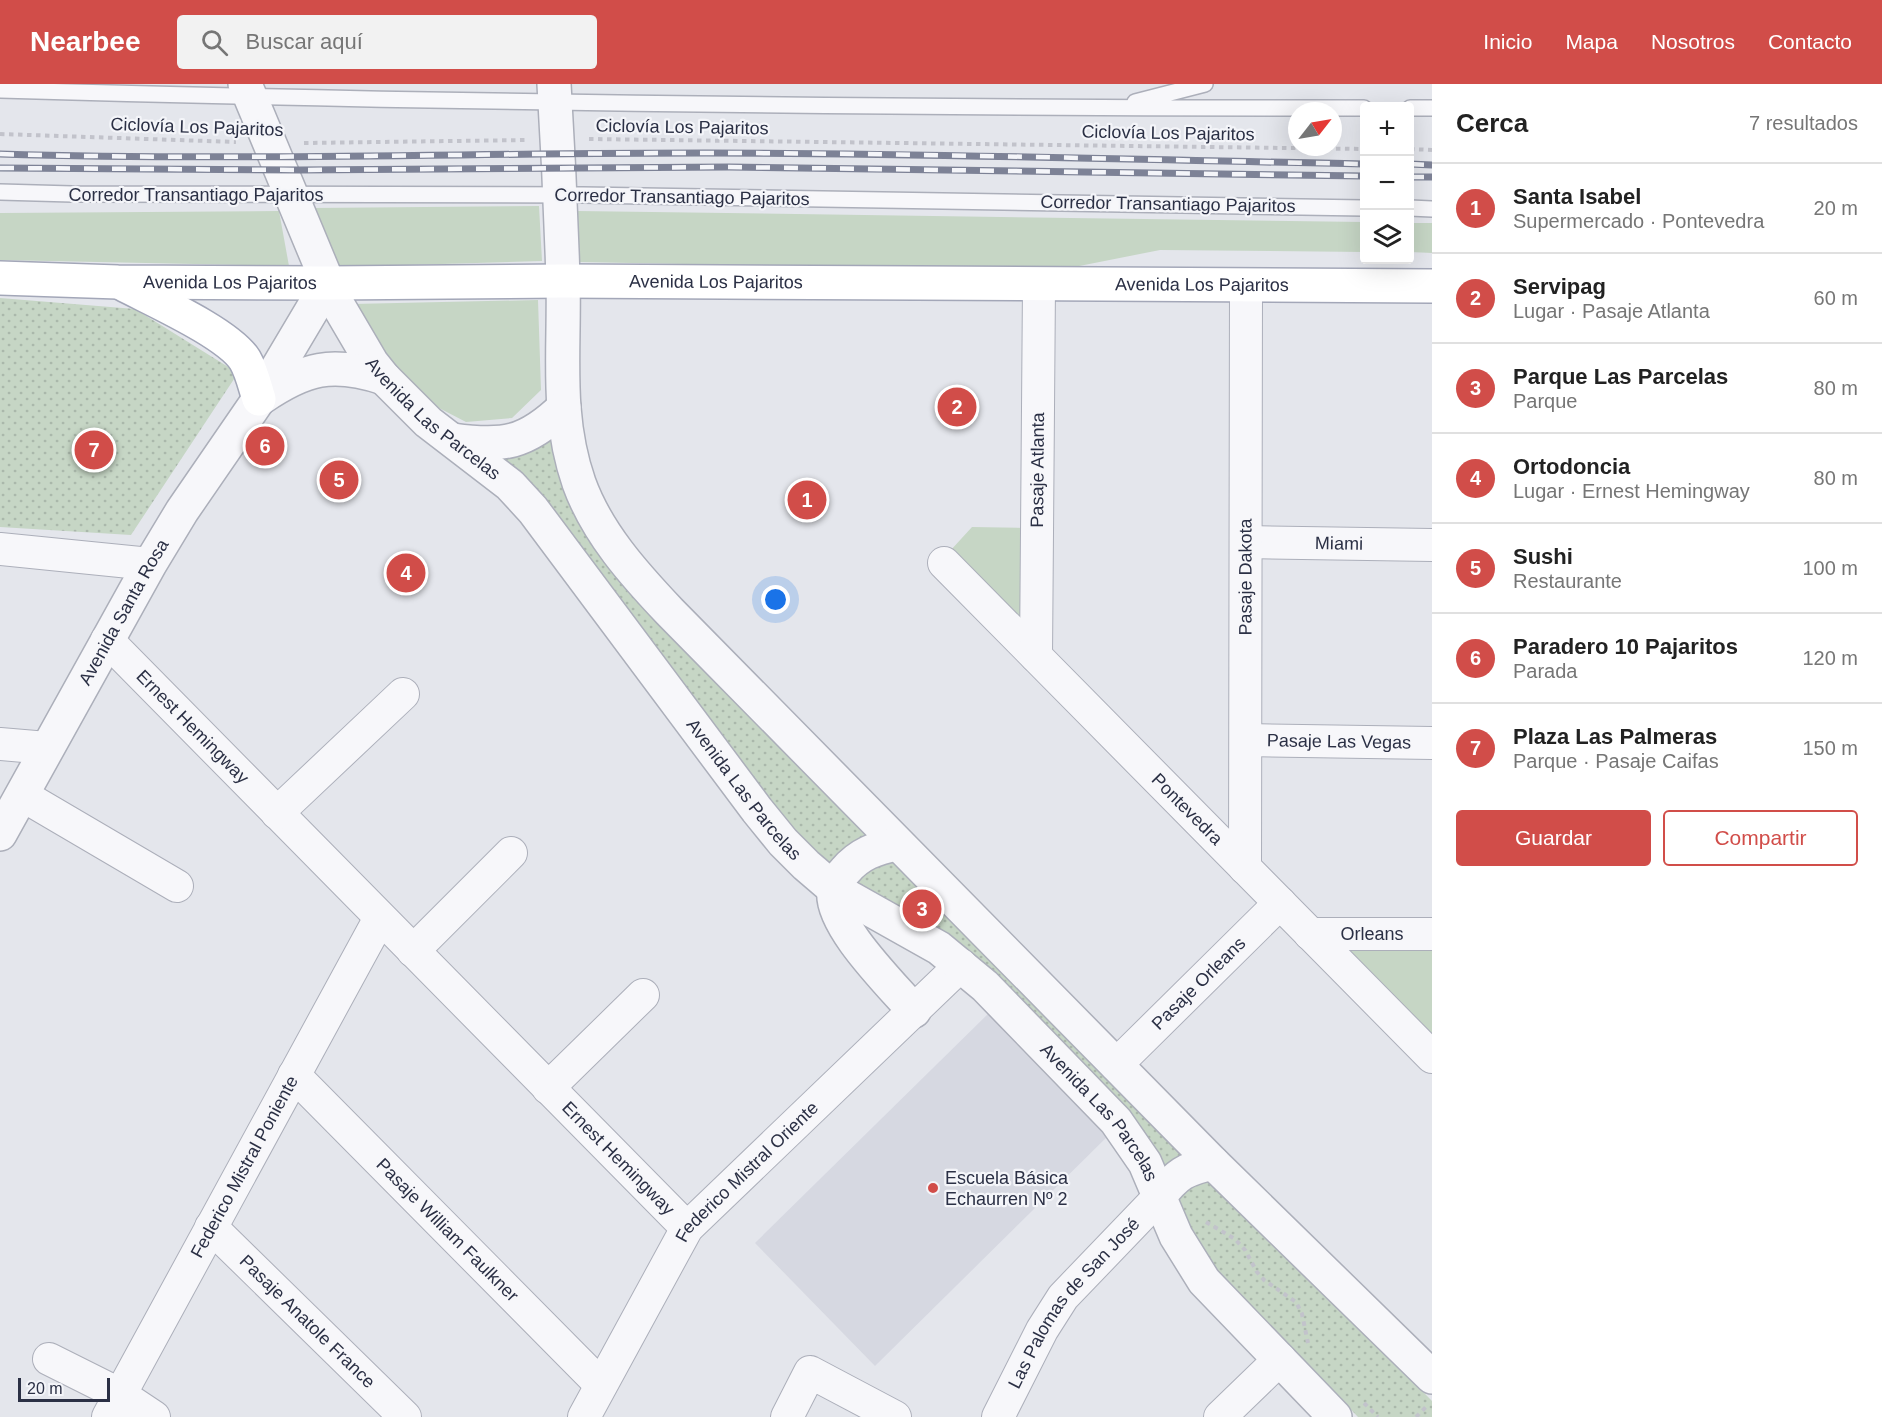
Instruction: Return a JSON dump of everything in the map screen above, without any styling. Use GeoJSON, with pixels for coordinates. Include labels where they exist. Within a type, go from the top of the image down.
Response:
{"type":"FeatureCollection","features":[{"type":"Feature","properties":{"kind":"main road","name":"Avenida Los Pajaritos"},"geometry":{"type":"LineString","coordinates":[[0,278],[118,282],[563,281],[1432,286]]}},
{"type":"Feature","properties":{"kind":"main road"},"geometry":{"type":"LineString","coordinates":[[118,282],[204,327],[236,350],[249,369],[259,399]]}},
{"type":"Feature","properties":{"kind":"street","name":"Avenida Las Parcelas"},"geometry":{"type":"LineString","coordinates":[[248,91],[339,308],[384,378],[428,422],[510,485],[533,510],[783,842],[834,889],[930,943],[961,965],[985,986],[1116,1121],[1144,1163],[1176,1236],[1204,1281],[1294,1354],[1347,1407]]}},
{"type":"Feature","properties":{"kind":"street"},"geometry":{"type":"LineString","coordinates":[[555,93],[563,281],[561,377],[564,407],[572,455],[580,483],[592,511],[624,560],[670,612],[1214,1163],[1428,1363]]}},
{"type":"Feature","properties":{"kind":"street","name":"Avenida Santa Rosa"},"geometry":{"type":"LineString","coordinates":[[0,834],[150,564],[182,511],[259,399],[328,283]]}},
{"type":"Feature","properties":{"kind":"street","name":"Pasaje Atlanta"},"geometry":{"type":"LineString","coordinates":[[1036,656],[1039,285]]}},
{"type":"Feature","properties":{"kind":"street","name":"Pasaje Dakota"},"geometry":{"type":"LineString","coordinates":[[1245,868],[1246,285]]}},
{"type":"Feature","properties":{"kind":"street","name":"Avenida Santa Rosa"},"geometry":{"type":"LineString","coordinates":[[259,399],[293,378],[319,370],[350,368],[384,378]]}},
{"type":"Feature","properties":{"kind":"street"},"geometry":{"type":"LineString","coordinates":[[451,439],[502,444],[541,428],[564,407]]}},
{"type":"Feature","properties":{"kind":"street","name":"Miami"},"geometry":{"type":"LineString","coordinates":[[1246,542],[1432,545]]}},
{"type":"Feature","properties":{"kind":"street"},"geometry":{"type":"LineString","coordinates":[[0,549],[150,564]]}},
{"type":"Feature","properties":{"kind":"street","name":"Pontevedra"},"geometry":{"type":"LineString","coordinates":[[944,563],[1432,1057]]}},
{"type":"Feature","properties":{"kind":"street","name":"Ernest Hemingway"},"geometry":{"type":"LineString","coordinates":[[107,640],[687,1228]]}},
{"type":"Feature","properties":{"kind":"street"},"geometry":{"type":"LineString","coordinates":[[277,813],[403,694]]}},
{"type":"Feature","properties":{"kind":"street","name":"Pasaje Las Vegas"},"geometry":{"type":"LineString","coordinates":[[1246,740],[1432,742]]}},
{"type":"Feature","properties":{"kind":"street"},"geometry":{"type":"LineString","coordinates":[[0,744],[47,748]]}},
{"type":"Feature","properties":{"kind":"street"},"geometry":{"type":"LineString","coordinates":[[22,795],[177,886]]}},
{"type":"Feature","properties":{"kind":"street"},"geometry":{"type":"LineString","coordinates":[[897,844],[869,852],[856,859],[834,889],[836,911],[845,928],[914,1011]]}},
{"type":"Feature","properties":{"kind":"street"},"geometry":{"type":"LineString","coordinates":[[413,951],[511,853]]}},
{"type":"Feature","properties":{"kind":"street","name":"Pasaje Orleans"},"geometry":{"type":"LineString","coordinates":[[1116,1065],[1280,903]]}},
{"type":"Feature","properties":{"kind":"street","name":"Federico Mistral Poniente"},"geometry":{"type":"LineString","coordinates":[[115,1406],[380,918]]}},
{"type":"Feature","properties":{"kind":"street","name":"Orleans"},"geometry":{"type":"LineString","coordinates":[[1310,934],[1432,934]]}},
{"type":"Feature","properties":{"kind":"street","name":"Federico Mistral Oriente"},"geometry":{"type":"LineString","coordinates":[[584,1417],[687,1228],[961,965]]}},
{"type":"Feature","properties":{"kind":"street","name":"Ernest Hemingway"},"geometry":{"type":"LineString","coordinates":[[548,1088],[643,995]]}},
{"type":"Feature","properties":{"kind":"street","name":"Pasaje William Faulkner"},"geometry":{"type":"LineString","coordinates":[[294,1075],[602,1385]]}},
{"type":"Feature","properties":{"kind":"street"},"geometry":{"type":"LineString","coordinates":[[1159,1197],[1183,1171],[1214,1163]]}},
{"type":"Feature","properties":{"kind":"street","name":"Las Palomas de San José"},"geometry":{"type":"LineString","coordinates":[[998,1417],[1042,1330],[1063,1297],[1159,1197]]}},
{"type":"Feature","properties":{"kind":"street","name":"Pasaje Anatole France"},"geometry":{"type":"LineString","coordinates":[[211,1227],[405,1417]]}},
{"type":"Feature","properties":{"kind":"street"},"geometry":{"type":"LineString","coordinates":[[1220,1417],[1244,1391],[1294,1354]]}},
{"type":"Feature","properties":{"kind":"street"},"geometry":{"type":"LineString","coordinates":[[49,1359],[115,1406],[154,1417]]}},
{"type":"Feature","properties":{"kind":"street"},"geometry":{"type":"LineString","coordinates":[[787,1417],[810,1372],[895,1417]]}},
{"type":"Feature","properties":{"kind":"lane"},"geometry":{"type":"LineString","coordinates":[[1111,108],[1205,84]]}},
{"type":"Feature","properties":{"kind":"lane"},"geometry":{"type":"LineString","coordinates":[[0,90],[555,93],[1111,108],[1360,108]]}},
{"type":"Feature","properties":{"kind":"lane"},"geometry":{"type":"LineString","coordinates":[[1414,108],[1432,108]]}},
{"type":"Feature","properties":{"kind":"lane","name":"Corredor Transantiago Pajaritos"},"geometry":{"type":"LineString","coordinates":[[0,192],[559,195],[1360,208]]}},
{"type":"Feature","properties":{"kind":"lane"},"geometry":{"type":"LineString","coordinates":[[1414,208],[1432,209]]}},
{"type":"Feature","properties":{"kind":"path","name":"Ciclovía Los Pajaritos"},"geometry":{"type":"LineString","coordinates":[[0,134],[270,143],[557,140],[1360,149]]}},
{"type":"Feature","properties":{"kind":"path"},"geometry":{"type":"LineString","coordinates":[[1414,149],[1432,150]]}},
{"type":"Feature","properties":{"kind":"path"},"geometry":{"type":"LineString","coordinates":[[1202,1218],[1206,1223],[1234,1239],[1245,1250],[1264,1280],[1296,1302],[1302,1314],[1294,1354]]}},
{"type":"Feature","properties":{"kind":"path"},"geometry":{"type":"LineString","coordinates":[[1347,1407],[1375,1416]]}},
{"type":"Feature","properties":{"kind":"shaded area","name":"Escuela Básica Echaurren Nº 2"},"geometry":{"type":"Polygon","coordinates":[[[992,1010],[1112,1132],[875,1366],[755,1243],[992,1010]]]}},
{"type":"Feature","properties":{"kind":"green space"},"geometry":{"type":"Polygon","coordinates":[[[539,206],[542,261],[339,267],[312,208],[539,206]]]}},
{"type":"Feature","properties":{"kind":"green space"},"geometry":{"type":"Polygon","coordinates":[[[279,211],[289,266],[0,260],[0,213],[279,211]]]}},
{"type":"Feature","properties":{"kind":"green space"},"geometry":{"type":"Polygon","coordinates":[[[577,211],[1360,222],[1360,252],[1160,250],[1054,271],[579,262],[577,211]]]}},
{"type":"Feature","properties":{"kind":"green space"},"geometry":{"type":"Polygon","coordinates":[[[1414,223],[1432,223],[1432,253],[1414,252],[1414,223]]]}},
{"type":"Feature","properties":{"kind":"green space"},"geometry":{"type":"Polygon","coordinates":[[[0,298],[135,309],[238,373],[131,535],[0,527],[0,298]]]}},
{"type":"Feature","properties":{"kind":"green space"},"geometry":{"type":"Polygon","coordinates":[[[538,300],[541,390],[512,418],[466,422],[439,408],[389,362],[352,304],[538,300]]]}},
{"type":"Feature","properties":{"kind":"green space"},"geometry":{"type":"Polygon","coordinates":[[[550,435],[564,476],[1215,1180],[1432,1401],[1432,1417],[1358,1417],[1192,1245],[1133,1125],[799,847],[737,760],[503,456],[550,435]]]}},
{"type":"Feature","properties":{"kind":"green space"},"geometry":{"type":"Polygon","coordinates":[[[972,527],[1026,528],[1028,634],[950,551],[972,527]]]}},
{"type":"Feature","properties":{"kind":"green space"},"geometry":{"type":"Polygon","coordinates":[[[1340,946],[1432,947],[1432,1041],[1340,946]]]}},
{"type":"Feature","properties":{"kind":"railway"},"geometry":{"type":"LineString","coordinates":[[0,154],[265,157],[788,153],[1360,164]]}},
{"type":"Feature","properties":{"kind":"railway"},"geometry":{"type":"LineString","coordinates":[[1414,164],[1432,165]]}},
{"type":"Feature","properties":{"kind":"railway"},"geometry":{"type":"LineString","coordinates":[[0,168],[300,170],[729,167],[1360,176]]}},
{"type":"Feature","properties":{"kind":"railway"},"geometry":{"type":"LineString","coordinates":[[1414,177],[1432,177]]}},
{"type":"Feature","properties":{"kind":"place","name":"Servipag"},"geometry":{"type":"Point","coordinates":[957,407]}},
{"type":"Feature","properties":{"kind":"place","name":"Paradero 10 Pajaritos"},"geometry":{"type":"Point","coordinates":[265,446]}},
{"type":"Feature","properties":{"kind":"place","name":"Plaza Las Palmeras"},"geometry":{"type":"Point","coordinates":[94,450]}},
{"type":"Feature","properties":{"kind":"place","name":"Sushi"},"geometry":{"type":"Point","coordinates":[339,480]}},
{"type":"Feature","properties":{"kind":"place","name":"Santa Isabel"},"geometry":{"type":"Point","coordinates":[807,500]}},
{"type":"Feature","properties":{"kind":"place","name":"Ortodoncia"},"geometry":{"type":"Point","coordinates":[406,573]}},
{"type":"Feature","properties":{"kind":"place","name":"Parque Las Parcelas"},"geometry":{"type":"Point","coordinates":[922,909]}},
{"type":"Feature","properties":{"kind":"place","name":"Escuela Básica Echaurren Nº 2"},"geometry":{"type":"Point","coordinates":[933,1188]}}]}
